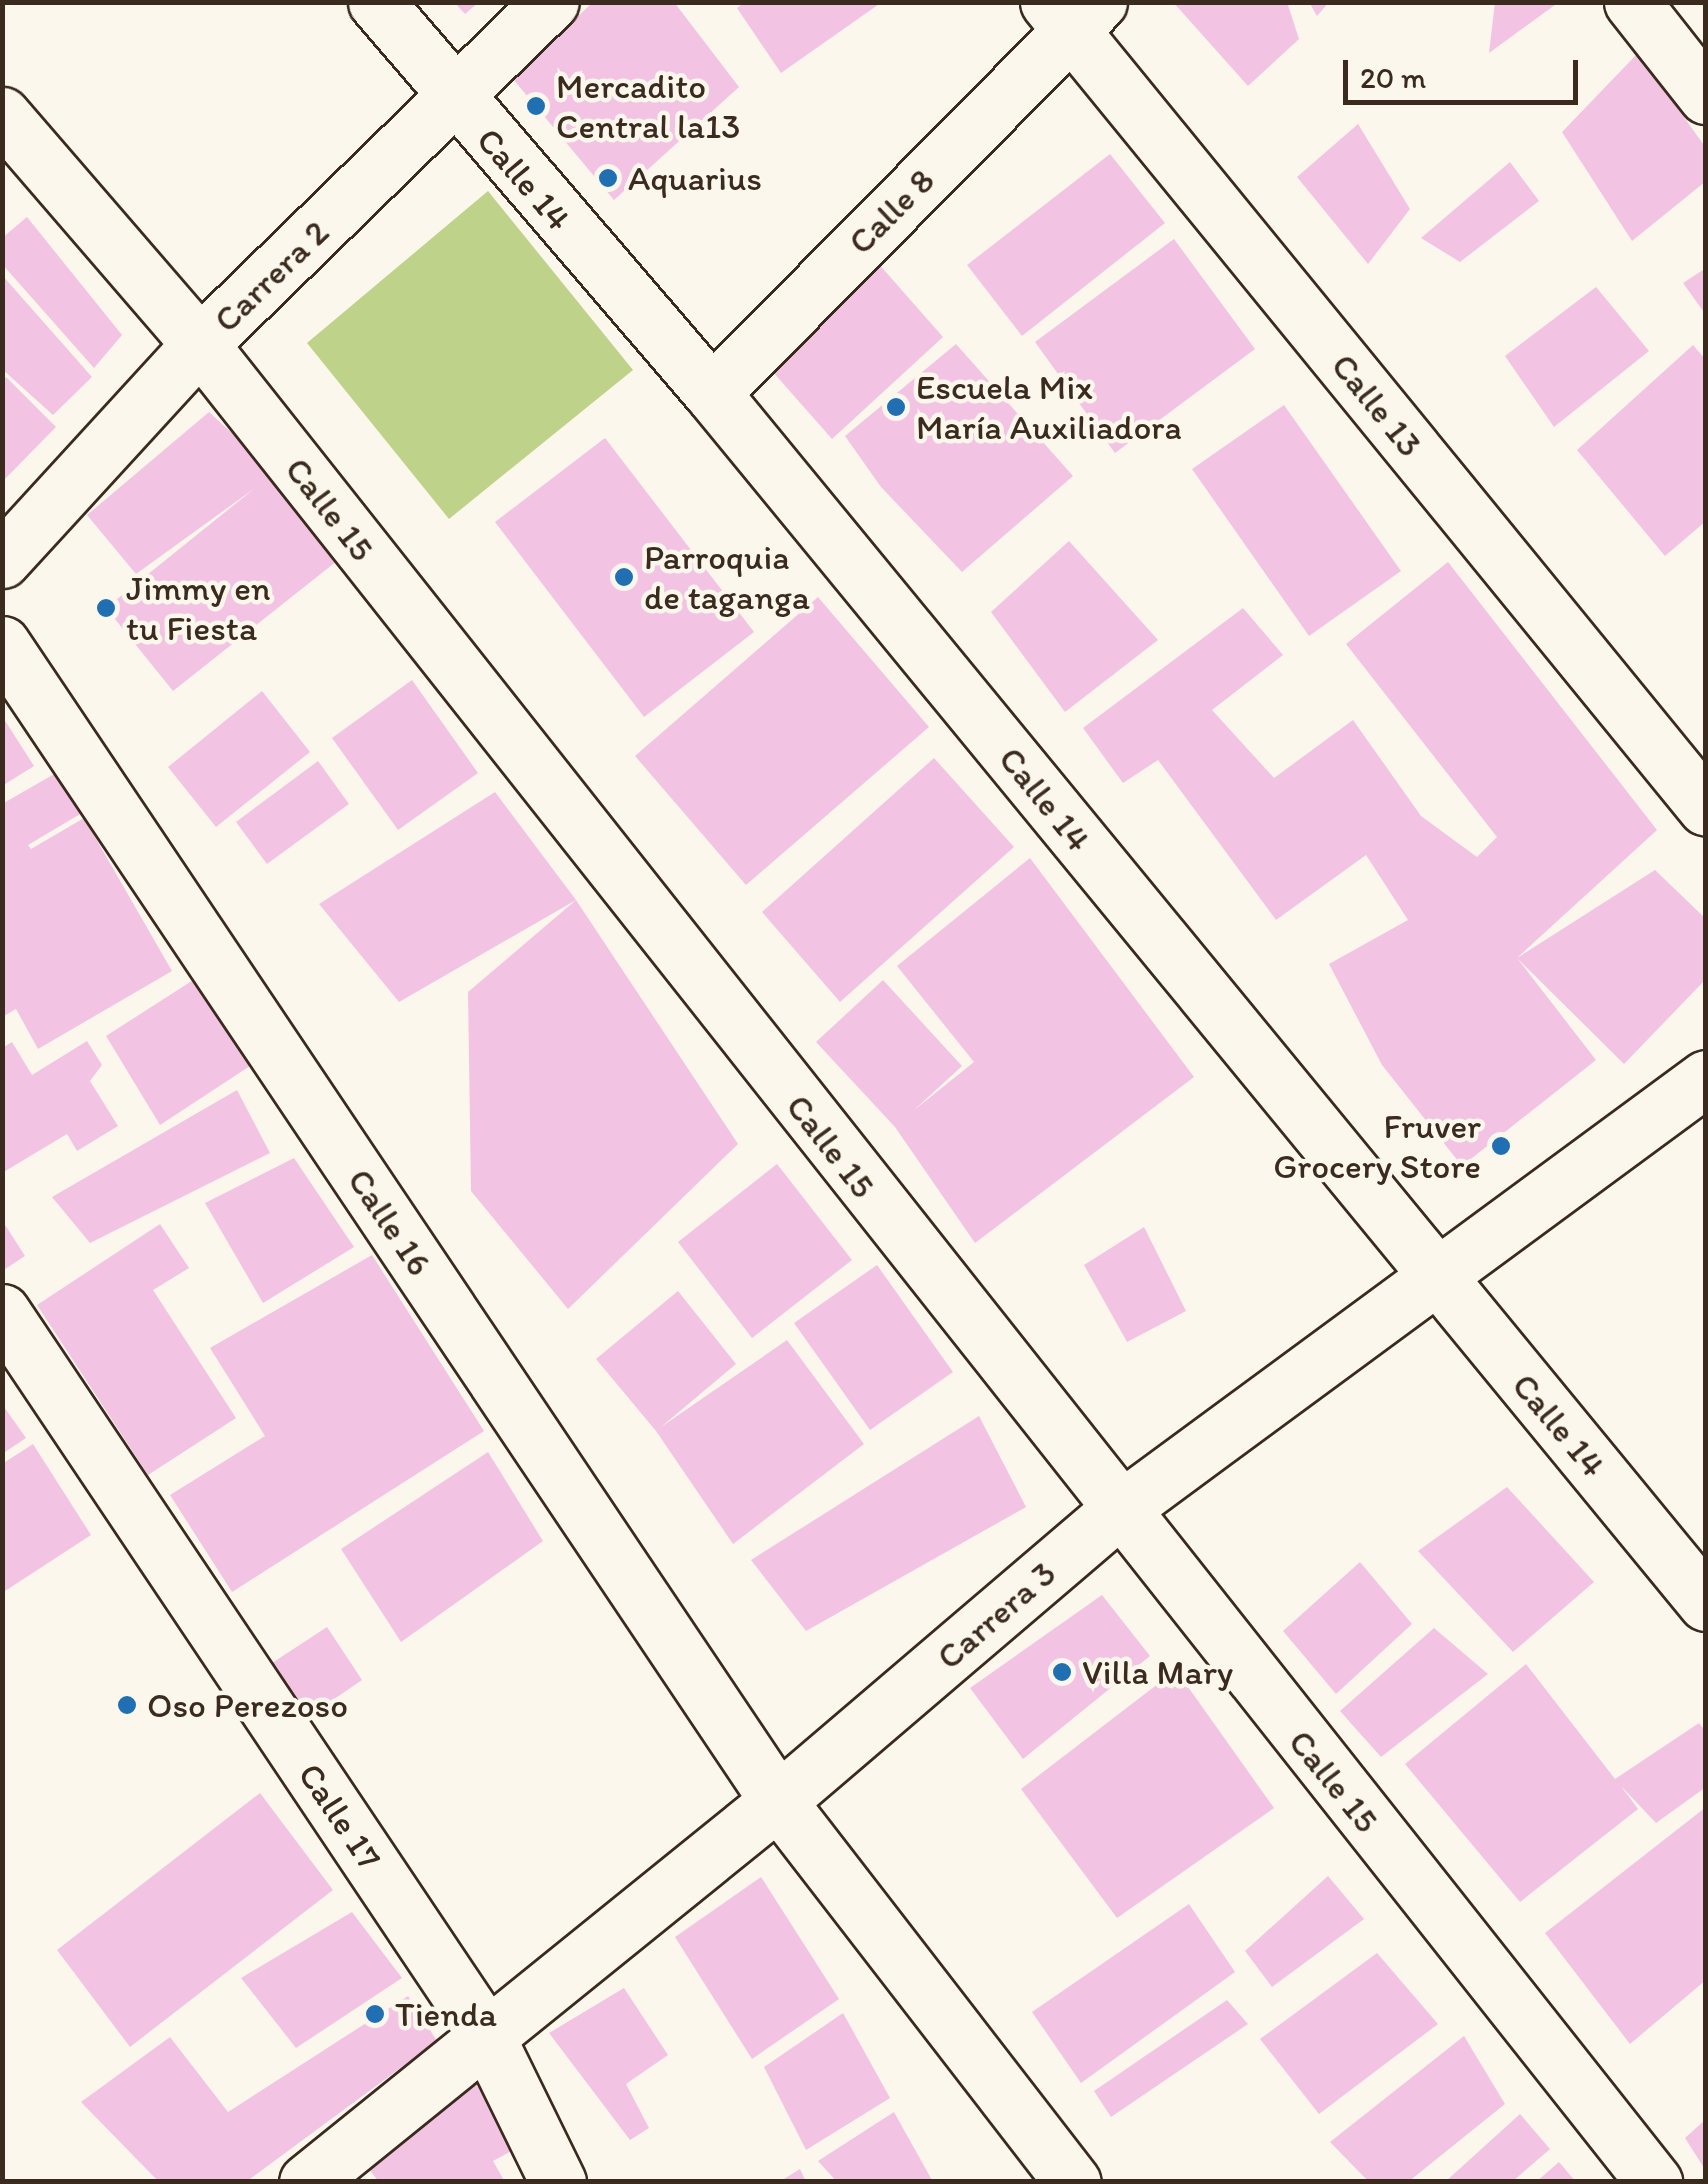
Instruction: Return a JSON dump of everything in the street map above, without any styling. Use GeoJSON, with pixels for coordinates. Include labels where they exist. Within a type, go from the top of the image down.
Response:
{"type":"FeatureCollection","features":[{"type":"Feature","properties":{"kind":"street","name":"Calle 14"},"geometry":{"type":"LineString","coordinates":[[376,2],[454,99],[712,393],[1706,1603]]}},
{"type":"Feature","properties":{"kind":"street","name":"Carrera 2"},"geometry":{"type":"LineString","coordinates":[[2,560],[200,344],[551,2]]}},
{"type":"Feature","properties":{"kind":"street"},"geometry":{"type":"LineString","coordinates":[[1632,2],[1706,96]]}},
{"type":"Feature","properties":{"kind":"street","name":"Calle 8"},"geometry":{"type":"LineString","coordinates":[[712,393],[1072,12]]}},
{"type":"Feature","properties":{"kind":"street","name":"Calle 13"},"geometry":{"type":"LineString","coordinates":[[1072,12],[1706,808]]}},
{"type":"Feature","properties":{"kind":"street","name":"Calle 15"},"geometry":{"type":"LineString","coordinates":[[2,115],[200,344],[1118,1511],[1654,2182]]}},
{"type":"Feature","properties":{"kind":"street","name":"Calle 16"},"geometry":{"type":"LineString","coordinates":[[2,644],[778,1801],[1073,2182]]}},
{"type":"Feature","properties":{"kind":"street","name":"Carrera 3"},"geometry":{"type":"LineString","coordinates":[[308,2182],[485,2033],[778,1801],[1118,1511],[1438,1280],[1706,1078]]}},
{"type":"Feature","properties":{"kind":"street","name":"Calle 17"},"geometry":{"type":"LineString","coordinates":[[2,1312],[485,2033],[558,2182]]}},
{"type":"Feature","properties":{"kind":"green space"},"geometry":{"type":"Polygon","coordinates":[[[488,191],[633,370],[449,519],[307,343],[488,191]]]}},
{"type":"Feature","properties":{"kind":"building"},"geometry":{"type":"Polygon","coordinates":[[[454,2],[479,2],[465,14],[454,2]]]}},
{"type":"Feature","properties":{"kind":"building"},"geometry":{"type":"Polygon","coordinates":[[[593,2],[674,2],[739,87],[614,200],[513,79],[593,2]]]}},
{"type":"Feature","properties":{"kind":"building"},"geometry":{"type":"Polygon","coordinates":[[[745,2],[882,2],[781,73],[737,8],[745,2]]]}},
{"type":"Feature","properties":{"kind":"building"},"geometry":{"type":"Polygon","coordinates":[[[1173,2],[1287,2],[1299,39],[1248,86],[1173,2]]]}},
{"type":"Feature","properties":{"kind":"building"},"geometry":{"type":"Polygon","coordinates":[[[1309,2],[1329,2],[1317,16],[1309,2]]]}},
{"type":"Feature","properties":{"kind":"building"},"geometry":{"type":"Polygon","coordinates":[[[1495,2],[1559,2],[1489,53],[1495,2]]]}},
{"type":"Feature","properties":{"kind":"building"},"geometry":{"type":"Polygon","coordinates":[[[1638,53],[1706,148],[1706,181],[1632,241],[1562,132],[1638,53]]]}},
{"type":"Feature","properties":{"kind":"building"},"geometry":{"type":"Polygon","coordinates":[[[1358,124],[1410,209],[1368,264],[1297,177],[1358,124]]]}},
{"type":"Feature","properties":{"kind":"building"},"geometry":{"type":"Polygon","coordinates":[[[1110,154],[1165,223],[1022,336],[967,265],[1110,154]]]}},
{"type":"Feature","properties":{"kind":"building"},"geometry":{"type":"Polygon","coordinates":[[[1510,162],[1539,201],[1460,262],[1421,238],[1510,162]]]}},
{"type":"Feature","properties":{"kind":"building"},"geometry":{"type":"Polygon","coordinates":[[[27,217],[122,335],[94,368],[2,264],[2,238],[27,217]]]}},
{"type":"Feature","properties":{"kind":"building"},"geometry":{"type":"Polygon","coordinates":[[[1174,239],[1255,349],[1115,453],[1035,342],[1174,239]]]}},
{"type":"Feature","properties":{"kind":"building"},"geometry":{"type":"Polygon","coordinates":[[[877,262],[943,337],[832,439],[765,363],[877,262]]]}},
{"type":"Feature","properties":{"kind":"building"},"geometry":{"type":"Polygon","coordinates":[[[1706,268],[1706,315],[1683,283],[1706,268]]]}},
{"type":"Feature","properties":{"kind":"building"},"geometry":{"type":"Polygon","coordinates":[[[2,275],[92,377],[53,415],[2,369],[2,275]]]}},
{"type":"Feature","properties":{"kind":"building"},"geometry":{"type":"Polygon","coordinates":[[[1596,287],[1649,351],[1554,427],[1505,356],[1596,287]]]}},
{"type":"Feature","properties":{"kind":"building"},"geometry":{"type":"Polygon","coordinates":[[[956,344],[1073,476],[962,572],[881,487],[845,436],[956,344]]]}},
{"type":"Feature","properties":{"kind":"building"},"geometry":{"type":"Polygon","coordinates":[[[1693,345],[1706,360],[1706,521],[1665,556],[1577,450],[1693,345]]]}},
{"type":"Feature","properties":{"kind":"building"},"geometry":{"type":"Polygon","coordinates":[[[6,377],[56,427],[2,482],[2,381],[6,377]]]}},
{"type":"Feature","properties":{"kind":"building"},"geometry":{"type":"Polygon","coordinates":[[[1284,405],[1401,571],[1309,636],[1192,469],[1284,405]]]}},
{"type":"Feature","properties":{"kind":"building"},"geometry":{"type":"Polygon","coordinates":[[[209,412],[274,472],[342,557],[173,691],[106,608],[255,488],[136,574],[87,515],[209,412]]]}},
{"type":"Feature","properties":{"kind":"building","name":"Parroquia de taganga"},"geometry":{"type":"Polygon","coordinates":[[[605,438],[754,632],[644,717],[495,522],[605,438]]]}},
{"type":"Feature","properties":{"kind":"building"},"geometry":{"type":"Polygon","coordinates":[[[1069,541],[1158,640],[1065,712],[991,612],[1069,541]]]}},
{"type":"Feature","properties":{"kind":"building"},"geometry":{"type":"Polygon","coordinates":[[[1448,562],[1657,830],[1517,958],[1596,1060],[1462,1166],[1382,1065],[1329,964],[1408,920],[1366,855],[1276,920],[1158,760],[1123,783],[1083,728],[1243,608],[1283,655],[1212,710],[1274,778],[1353,720],[1421,816],[1477,857],[1497,837],[1346,644],[1448,562]]]}},
{"type":"Feature","properties":{"kind":"building"},"geometry":{"type":"Polygon","coordinates":[[[818,597],[929,727],[746,885],[635,756],[818,597]]]}},
{"type":"Feature","properties":{"kind":"building"},"geometry":{"type":"Polygon","coordinates":[[[412,680],[478,773],[398,830],[332,738],[412,680]]]}},
{"type":"Feature","properties":{"kind":"building"},"geometry":{"type":"Polygon","coordinates":[[[262,691],[310,752],[216,827],[168,767],[262,691]]]}},
{"type":"Feature","properties":{"kind":"building"},"geometry":{"type":"Polygon","coordinates":[[[2,716],[34,766],[2,786],[2,716]]]}},
{"type":"Feature","properties":{"kind":"building"},"geometry":{"type":"Polygon","coordinates":[[[934,758],[1014,847],[840,1002],[762,912],[934,758]]]}},
{"type":"Feature","properties":{"kind":"building"},"geometry":{"type":"Polygon","coordinates":[[[318,761],[349,804],[267,864],[236,822],[318,761]]]}},
{"type":"Feature","properties":{"kind":"building"},"geometry":{"type":"Polygon","coordinates":[[[63,769],[87,810],[28,845],[31,849],[84,818],[172,971],[38,1049],[16,1009],[2,1017],[2,804],[63,769]]]}},
{"type":"Feature","properties":{"kind":"building"},"geometry":{"type":"Polygon","coordinates":[[[495,792],[576,900],[399,1002],[319,904],[495,792]]]}},
{"type":"Feature","properties":{"kind":"building"},"geometry":{"type":"Polygon","coordinates":[[[1030,858],[1194,1077],[975,1243],[895,1127],[816,1042],[883,980],[962,1066],[913,1111],[974,1062],[897,966],[1030,858]]]}},
{"type":"Feature","properties":{"kind":"building"},"geometry":{"type":"Polygon","coordinates":[[[1655,870],[1706,919],[1706,979],[1624,1064],[1517,958],[1655,870]]]}},
{"type":"Feature","properties":{"kind":"building"},"geometry":{"type":"Polygon","coordinates":[[[576,900],[738,1144],[568,1309],[471,1191],[468,992],[576,900]]]}},
{"type":"Feature","properties":{"kind":"building"},"geometry":{"type":"Polygon","coordinates":[[[198,977],[253,1064],[160,1125],[106,1036],[198,977]]]}},
{"type":"Feature","properties":{"kind":"building"},"geometry":{"type":"Polygon","coordinates":[[[87,1041],[102,1065],[90,1081],[118,1126],[77,1151],[67,1134],[2,1173],[2,1048],[12,1042],[32,1075],[87,1041]]]}},
{"type":"Feature","properties":{"kind":"building"},"geometry":{"type":"Polygon","coordinates":[[[237,1090],[270,1153],[90,1243],[52,1197],[237,1090]]]}},
{"type":"Feature","properties":{"kind":"building"},"geometry":{"type":"Polygon","coordinates":[[[294,1158],[354,1247],[263,1303],[205,1203],[294,1158]]]}},
{"type":"Feature","properties":{"kind":"building"},"geometry":{"type":"Polygon","coordinates":[[[777,1164],[852,1260],[752,1338],[678,1242],[777,1164]]]}},
{"type":"Feature","properties":{"kind":"building"},"geometry":{"type":"Polygon","coordinates":[[[2,1220],[25,1256],[2,1271],[2,1220]]]}},
{"type":"Feature","properties":{"kind":"building"},"geometry":{"type":"Polygon","coordinates":[[[160,1224],[189,1268],[153,1290],[236,1418],[148,1475],[37,1305],[160,1224]]]}},
{"type":"Feature","properties":{"kind":"building"},"geometry":{"type":"Polygon","coordinates":[[[1144,1227],[1186,1311],[1127,1342],[1084,1265],[1144,1227]]]}},
{"type":"Feature","properties":{"kind":"building"},"geometry":{"type":"Polygon","coordinates":[[[372,1255],[484,1431],[232,1592],[170,1495],[265,1436],[210,1348],[372,1255]]]}},
{"type":"Feature","properties":{"kind":"building"},"geometry":{"type":"Polygon","coordinates":[[[877,1265],[953,1372],[870,1430],[794,1323],[877,1265]]]}},
{"type":"Feature","properties":{"kind":"building"},"geometry":{"type":"Polygon","coordinates":[[[678,1291],[736,1364],[661,1427],[787,1340],[864,1444],[733,1544],[656,1431],[596,1359],[678,1291]]]}},
{"type":"Feature","properties":{"kind":"building"},"geometry":{"type":"Polygon","coordinates":[[[2,1404],[26,1438],[2,1454],[2,1404]]]}},
{"type":"Feature","properties":{"kind":"building"},"geometry":{"type":"Polygon","coordinates":[[[979,1416],[1026,1507],[806,1631],[751,1560],[979,1416]]]}},
{"type":"Feature","properties":{"kind":"building"},"geometry":{"type":"Polygon","coordinates":[[[33,1444],[91,1535],[2,1593],[2,1464],[33,1444]]]}},
{"type":"Feature","properties":{"kind":"building"},"geometry":{"type":"Polygon","coordinates":[[[488,1452],[543,1541],[401,1642],[341,1549],[488,1452]]]}},
{"type":"Feature","properties":{"kind":"building"},"geometry":{"type":"Polygon","coordinates":[[[1507,1487],[1594,1582],[1513,1652],[1418,1551],[1507,1487]]]}},
{"type":"Feature","properties":{"kind":"building"},"geometry":{"type":"Polygon","coordinates":[[[1360,1562],[1412,1624],[1336,1694],[1283,1631],[1360,1562]]]}},
{"type":"Feature","properties":{"kind":"building","name":"Villa Mary"},"geometry":{"type":"Polygon","coordinates":[[[1102,1595],[1150,1656],[1023,1759],[970,1688],[1102,1595]]]}},
{"type":"Feature","properties":{"kind":"building"},"geometry":{"type":"Polygon","coordinates":[[[327,1627],[362,1680],[308,1717],[272,1663],[327,1627]]]}},
{"type":"Feature","properties":{"kind":"building"},"geometry":{"type":"Polygon","coordinates":[[[1434,1628],[1488,1674],[1381,1757],[1340,1711],[1434,1628]]]}},
{"type":"Feature","properties":{"kind":"building"},"geometry":{"type":"Polygon","coordinates":[[[1526,1664],[1615,1779],[1699,1723],[1706,1732],[1706,1787],[1656,1823],[1621,1786],[1638,1809],[1520,1902],[1405,1764],[1526,1664]]]}},
{"type":"Feature","properties":{"kind":"building"},"geometry":{"type":"Polygon","coordinates":[[[1176,1670],[1274,1808],[1117,1918],[1021,1789],[1176,1670]]]}},
{"type":"Feature","properties":{"kind":"building"},"geometry":{"type":"Polygon","coordinates":[[[260,1793],[333,1890],[130,2047],[57,1950],[260,1793]]]}},
{"type":"Feature","properties":{"kind":"building"},"geometry":{"type":"Polygon","coordinates":[[[1706,1807],[1706,1980],[1630,2044],[1545,1933],[1706,1807]]]}},
{"type":"Feature","properties":{"kind":"building"},"geometry":{"type":"Polygon","coordinates":[[[1328,1876],[1364,1919],[1272,1987],[1245,1951],[1328,1876]]]}},
{"type":"Feature","properties":{"kind":"building"},"geometry":{"type":"Polygon","coordinates":[[[761,1877],[839,1999],[752,2059],[675,1937],[761,1877]]]}},
{"type":"Feature","properties":{"kind":"building"},"geometry":{"type":"Polygon","coordinates":[[[1189,1904],[1235,1972],[1081,2083],[1032,2012],[1189,1904]]]}},
{"type":"Feature","properties":{"kind":"building"},"geometry":{"type":"Polygon","coordinates":[[[352,1912],[402,1978],[296,2048],[241,1978],[352,1912]]]}},
{"type":"Feature","properties":{"kind":"building"},"geometry":{"type":"Polygon","coordinates":[[[1377,1953],[1438,2024],[1319,2114],[1260,2039],[1377,1953]]]}},
{"type":"Feature","properties":{"kind":"building"},"geometry":{"type":"Polygon","coordinates":[[[624,1988],[668,2055],[626,2084],[649,2128],[630,2140],[549,2033],[624,1988]]]}},
{"type":"Feature","properties":{"kind":"building"},"geometry":{"type":"Polygon","coordinates":[[[408,1996],[437,2041],[246,2182],[159,2182],[81,2102],[170,2037],[228,2112],[408,1996]]]}},
{"type":"Feature","properties":{"kind":"building"},"geometry":{"type":"Polygon","coordinates":[[[1227,2000],[1248,2024],[1111,2117],[1094,2091],[1227,2000]]]}},
{"type":"Feature","properties":{"kind":"building"},"geometry":{"type":"Polygon","coordinates":[[[843,2013],[890,2098],[806,2150],[764,2067],[843,2013]]]}},
{"type":"Feature","properties":{"kind":"building"},"geometry":{"type":"Polygon","coordinates":[[[1464,2036],[1505,2104],[1408,2182],[1369,2182],[1330,2142],[1464,2036]]]}},
{"type":"Feature","properties":{"kind":"building"},"geometry":{"type":"Polygon","coordinates":[[[475,2082],[515,2149],[493,2161],[505,2182],[379,2182],[365,2164],[475,2082]]]}},
{"type":"Feature","properties":{"kind":"building"},"geometry":{"type":"Polygon","coordinates":[[[894,2112],[933,2182],[837,2182],[818,2161],[894,2112]]]}},
{"type":"Feature","properties":{"kind":"building"},"geometry":{"type":"Polygon","coordinates":[[[1520,2114],[1550,2149],[1512,2182],[1445,2182],[1520,2114]]]}},
{"type":"Feature","properties":{"kind":"building"},"geometry":{"type":"Polygon","coordinates":[[[1706,2119],[1706,2171],[1685,2138],[1706,2119]]]}},
{"type":"Feature","properties":{"kind":"building"},"geometry":{"type":"Polygon","coordinates":[[[1559,2162],[1576,2182],[1536,2182],[1559,2162]]]}},
{"type":"Feature","properties":{"kind":"building"},"geometry":{"type":"Polygon","coordinates":[[[800,2169],[806,2182],[779,2182],[800,2169]]]}},
{"type":"Feature","properties":{"kind":"place","name":"Mercadito Central la13"},"geometry":{"type":"Point","coordinates":[536,106]}},
{"type":"Feature","properties":{"kind":"place","name":"Aquarius"},"geometry":{"type":"Point","coordinates":[608,178]}},
{"type":"Feature","properties":{"kind":"place","name":"Escuela Mix María Auxiliadora"},"geometry":{"type":"Point","coordinates":[896,407]}},
{"type":"Feature","properties":{"kind":"place","name":"Parroquia de taganga"},"geometry":{"type":"Point","coordinates":[624,577]}},
{"type":"Feature","properties":{"kind":"place","name":"Jimmy en tu Fiesta"},"geometry":{"type":"Point","coordinates":[106,608]}},
{"type":"Feature","properties":{"kind":"place","name":"Fruver Grocery Store"},"geometry":{"type":"Point","coordinates":[1501,1146]}},
{"type":"Feature","properties":{"kind":"place","name":"Villa Mary"},"geometry":{"type":"Point","coordinates":[1062,1672]}},
{"type":"Feature","properties":{"kind":"place","name":"Oso Perezoso"},"geometry":{"type":"Point","coordinates":[127,1705]}},
{"type":"Feature","properties":{"kind":"place","name":"Tienda"},"geometry":{"type":"Point","coordinates":[375,2014]}}]}
